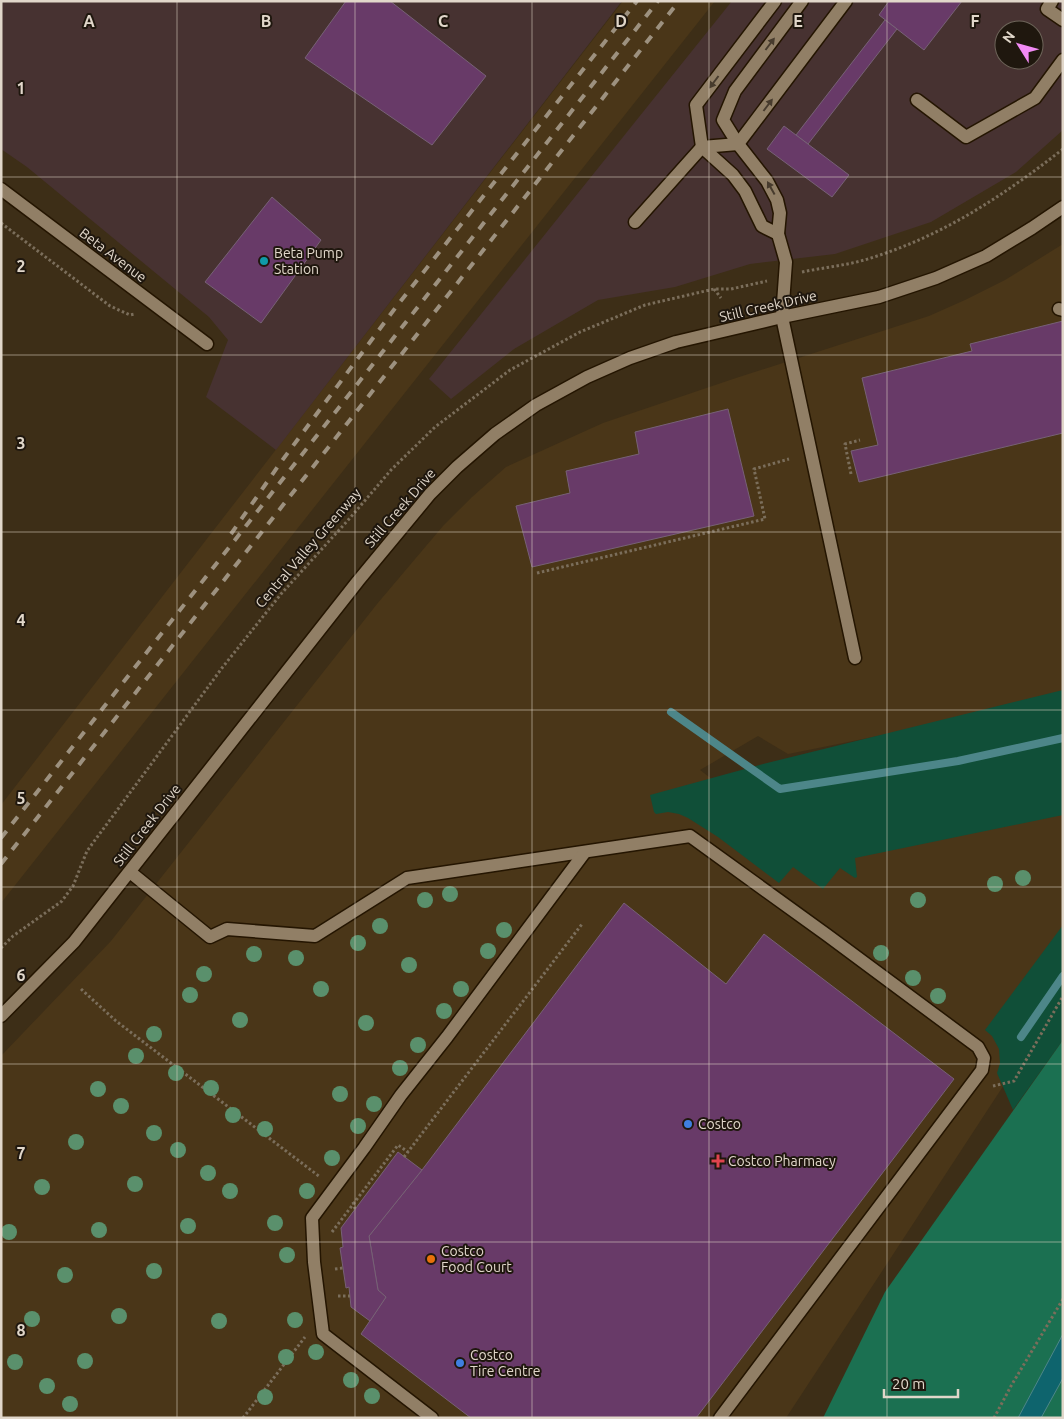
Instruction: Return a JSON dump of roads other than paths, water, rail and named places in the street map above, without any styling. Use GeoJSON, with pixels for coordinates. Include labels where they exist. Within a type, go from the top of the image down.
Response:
{"type":"FeatureCollection","features":[{"type":"Feature","properties":{"kind":"street"},"geometry":{"type":"LineString","coordinates":[[775,1],[696,105],[702,146],[733,175],[745,192],[762,226],[778,234]]}},
{"type":"Feature","properties":{"kind":"street"},"geometry":{"type":"LineString","coordinates":[[802,1],[735,91],[723,120],[738,144],[767,181],[777,200],[780,213],[778,234],[786,262],[782,317],[855,658]]}},
{"type":"Feature","properties":{"kind":"street"},"geometry":{"type":"LineString","coordinates":[[635,222],[702,146],[738,144],[846,1]]}},
{"type":"Feature","properties":{"kind":"street"},"geometry":{"type":"LineString","coordinates":[[1052,1],[1047,9],[1063,20]]}},
{"type":"Feature","properties":{"kind":"street"},"geometry":{"type":"LineString","coordinates":[[917,100],[966,137],[1035,98],[1063,60]]}},
{"type":"Feature","properties":{"kind":"street","name":"Beta Avenue"},"geometry":{"type":"LineString","coordinates":[[1,189],[207,344]]}},
{"type":"Feature","properties":{"kind":"street","name":"Still Creek Drive"},"geometry":{"type":"LineString","coordinates":[[1,1016],[74,942],[358,581],[430,494],[495,434],[536,405],[587,377],[630,358],[676,342],[879,297],[936,278],[986,256],[1063,207]]}},
{"type":"Feature","properties":{"kind":"street"},"geometry":{"type":"LineString","coordinates":[[130,872],[210,937],[227,929],[315,936],[407,878],[690,836],[978,1048],[984,1058],[982,1070],[978,1076],[720,1418]]}},
{"type":"Feature","properties":{"kind":"street"},"geometry":{"type":"LineString","coordinates":[[432,1418],[323,1334],[314,1262],[312,1218],[401,1095],[447,1037],[585,852]]}},
{"type":"Feature","properties":{"kind":"water"},"geometry":{"type":"Polygon","coordinates":[[[1063,1334],[1063,1378],[1041,1418],[1018,1418],[1063,1334]]]}},
{"type":"Feature","properties":{"kind":"waterway"},"geometry":{"type":"LineString","coordinates":[[671,712],[780,789],[958,761],[1063,738]]}},
{"type":"Feature","properties":{"kind":"waterway"},"geometry":{"type":"LineString","coordinates":[[1021,1037],[1063,976]]}},
{"type":"Feature","properties":{"kind":"railway"},"geometry":{"type":"LineString","coordinates":[[231,534],[281,462],[396,307],[637,1]]}},
{"type":"Feature","properties":{"kind":"railway"},"geometry":{"type":"LineString","coordinates":[[1,838],[658,1]]}},
{"type":"Feature","properties":{"kind":"railway"},"geometry":{"type":"LineString","coordinates":[[1,864],[679,1]]}},
{"type":"Feature","properties":{"kind":"place","name":"Beta Pump Station"},"geometry":{"type":"Point","coordinates":[264,261]}},
{"type":"Feature","properties":{"kind":"place","name":"Costco"},"geometry":{"type":"Point","coordinates":[688,1124]}},
{"type":"Feature","properties":{"kind":"place","name":"Costco Pharmacy"},"geometry":{"type":"Point","coordinates":[718,1161]}},
{"type":"Feature","properties":{"kind":"place","name":"Costco Food Court"},"geometry":{"type":"Point","coordinates":[431,1259]}},
{"type":"Feature","properties":{"kind":"place","name":"Costco Tire Centre"},"geometry":{"type":"Point","coordinates":[460,1363]}}]}
